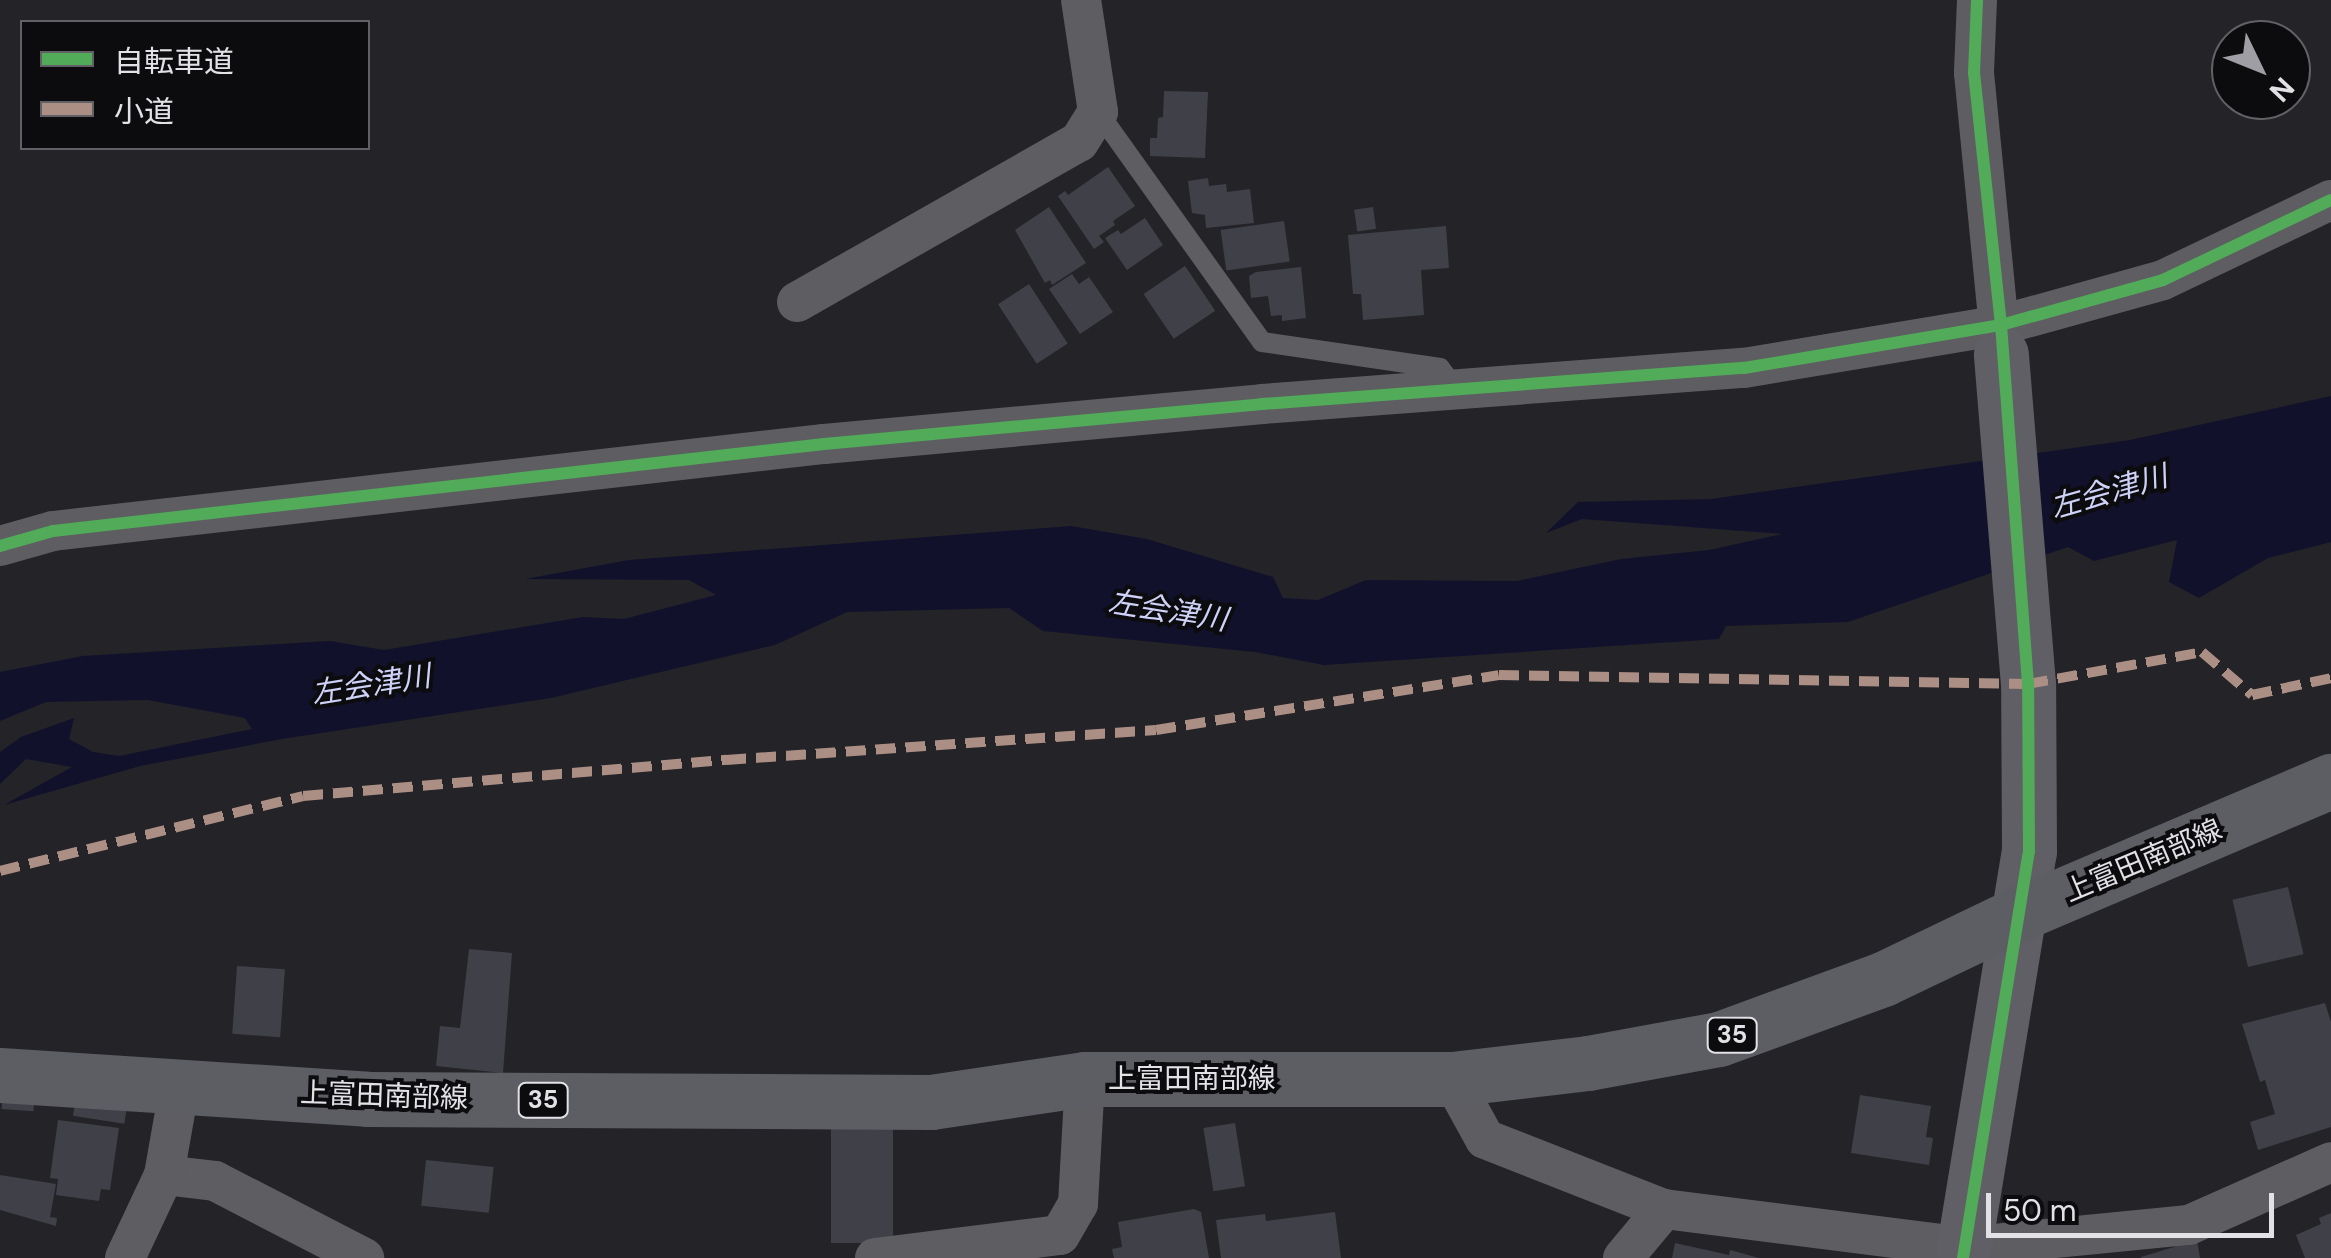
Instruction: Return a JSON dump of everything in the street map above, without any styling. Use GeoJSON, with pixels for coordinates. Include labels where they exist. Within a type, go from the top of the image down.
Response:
{"type":"FeatureCollection","features":[{"type":"Feature","properties":{"kind":"main road","name":"上富田南部線"},"geometry":{"type":"LineString","coordinates":[[0,1075],[367,1099],[931,1102],[1085,1079],[1452,1079],[1588,1063],[1720,1039],[1883,980],[2021,913],[2331,781]]}},
{"type":"Feature","properties":{"kind":"street"},"geometry":{"type":"LineString","coordinates":[[796,302],[1078,142],[1098,112],[1081,0]]}},
{"type":"Feature","properties":{"kind":"street"},"geometry":{"type":"LineString","coordinates":[[1963,1252],[2029,852],[2026,652],[2001,340],[1974,73],[1977,0]]}},
{"type":"Feature","properties":{"kind":"street"},"geometry":{"type":"LineString","coordinates":[[0,546],[53,532],[824,444],[1744,368],[2001,340],[2163,280],[2331,200]]}},
{"type":"Feature","properties":{"kind":"street"},"geometry":{"type":"LineString","coordinates":[[875,1258],[1060,1236],[1078,1204],[1085,1079]]}},
{"type":"Feature","properties":{"kind":"street"},"geometry":{"type":"LineString","coordinates":[[1452,1079],[1484,1139],[1664,1209],[1963,1252],[2189,1225],[2331,1162]]}},
{"type":"Feature","properties":{"kind":"street"},"geometry":{"type":"LineString","coordinates":[[124,1258],[164,1175],[180,1084]]}},
{"type":"Feature","properties":{"kind":"street"},"geometry":{"type":"LineString","coordinates":[[164,1175],[215,1181],[364,1258]]}},
{"type":"Feature","properties":{"kind":"street"},"geometry":{"type":"LineString","coordinates":[[1623,1258],[1664,1209]]}},
{"type":"Feature","properties":{"kind":"lane"},"geometry":{"type":"LineString","coordinates":[[1098,112],[1262,342],[1440,368],[1456,389]]}},
{"type":"Feature","properties":{"kind":"water","name":"左会津川"},"geometry":{"type":"Polygon","coordinates":[[[2331,396],[2331,542],[2268,558],[2199,598],[2169,582],[2177,540],[2094,561],[2068,547],[1848,622],[1726,626],[1719,639],[1324,665],[1255,652],[1043,631],[1009,608],[847,612],[775,645],[551,698],[282,739],[140,766],[4,805],[72,767],[26,759],[0,784],[0,752],[21,737],[74,718],[69,739],[93,752],[119,756],[252,729],[245,718],[148,700],[46,702],[0,721],[0,672],[83,656],[330,641],[384,650],[583,617],[624,619],[716,595],[689,580],[525,579],[629,560],[1071,526],[1147,539],[1273,577],[1283,598],[1318,600],[1366,580],[1517,581],[1621,559],[1709,550],[1782,534],[1582,519],[1546,533],[1578,502],[1711,499],[2130,440],[2331,396]]]}},
{"type":"Feature","properties":{"kind":"building"},"geometry":{"type":"Polygon","coordinates":[[[1164,91],[1208,92],[1205,158],[1150,156],[1150,138],[1157,138],[1158,118],[1163,117],[1164,91]]]}},
{"type":"Feature","properties":{"kind":"building"},"geometry":{"type":"Polygon","coordinates":[[[1108,167],[1135,206],[1113,221],[1115,225],[1099,236],[1104,242],[1094,249],[1058,196],[1065,191],[1068,195],[1108,167]]]}},
{"type":"Feature","properties":{"kind":"building"},"geometry":{"type":"Polygon","coordinates":[[[1208,178],[1209,186],[1226,184],[1227,192],[1250,189],[1254,223],[1206,228],[1205,215],[1192,213],[1188,181],[1208,178]]]}},
{"type":"Feature","properties":{"kind":"building"},"geometry":{"type":"Polygon","coordinates":[[[1049,207],[1086,263],[1052,285],[1050,280],[1045,283],[1015,230],[1049,207]]]}},
{"type":"Feature","properties":{"kind":"building"},"geometry":{"type":"Polygon","coordinates":[[[1373,207],[1376,229],[1357,231],[1354,210],[1373,207]]]}},
{"type":"Feature","properties":{"kind":"building"},"geometry":{"type":"Polygon","coordinates":[[[1145,218],[1163,245],[1127,270],[1105,238],[1118,230],[1121,234],[1145,218]]]}},
{"type":"Feature","properties":{"kind":"building"},"geometry":{"type":"Polygon","coordinates":[[[1284,221],[1290,262],[1226,271],[1221,230],[1284,221]]]}},
{"type":"Feature","properties":{"kind":"building"},"geometry":{"type":"Polygon","coordinates":[[[1446,226],[1449,268],[1421,270],[1424,315],[1363,320],[1361,294],[1353,294],[1348,235],[1446,226]]]}},
{"type":"Feature","properties":{"kind":"building"},"geometry":{"type":"Polygon","coordinates":[[[1185,266],[1215,311],[1174,339],[1144,294],[1185,266]]]}},
{"type":"Feature","properties":{"kind":"building"},"geometry":{"type":"Polygon","coordinates":[[[1301,267],[1306,318],[1282,321],[1282,315],[1271,316],[1268,296],[1251,298],[1249,276],[1301,267]]]}},
{"type":"Feature","properties":{"kind":"building"},"geometry":{"type":"Polygon","coordinates":[[[1072,274],[1079,284],[1089,277],[1113,312],[1080,334],[1049,289],[1072,274]]]}},
{"type":"Feature","properties":{"kind":"building"},"geometry":{"type":"Polygon","coordinates":[[[1029,284],[1068,344],[1037,364],[998,304],[1029,284]]]}},
{"type":"Feature","properties":{"kind":"building"},"geometry":{"type":"Polygon","coordinates":[[[2288,887],[2304,954],[2248,967],[2232,900],[2288,887]]]}},
{"type":"Feature","properties":{"kind":"building"},"geometry":{"type":"Polygon","coordinates":[[[469,949],[512,953],[503,1073],[436,1066],[440,1026],[460,1028],[469,949]]]}},
{"type":"Feature","properties":{"kind":"building"},"geometry":{"type":"Polygon","coordinates":[[[237,966],[285,969],[280,1037],[232,1034],[237,966]]]}},
{"type":"Feature","properties":{"kind":"building"},"geometry":{"type":"Polygon","coordinates":[[[2325,1003],[2331,1022],[2331,1127],[2258,1150],[2250,1122],[2275,1114],[2265,1080],[2260,1082],[2242,1024],[2325,1003]]]}},
{"type":"Feature","properties":{"kind":"building"},"geometry":{"type":"Polygon","coordinates":[[[3,1089],[35,1091],[34,1111],[2,1109],[3,1089]]]}},
{"type":"Feature","properties":{"kind":"building"},"geometry":{"type":"Polygon","coordinates":[[[77,1090],[128,1098],[124,1124],[73,1116],[77,1090]]]}},
{"type":"Feature","properties":{"kind":"building"},"geometry":{"type":"Polygon","coordinates":[[[1860,1095],[1931,1106],[1926,1137],[1933,1138],[1929,1165],[1851,1153],[1860,1095]]]}},
{"type":"Feature","properties":{"kind":"building"},"geometry":{"type":"Polygon","coordinates":[[[58,1120],[119,1128],[110,1190],[101,1189],[99,1201],[56,1195],[58,1179],[50,1178],[58,1120]]]}},
{"type":"Feature","properties":{"kind":"building"},"geometry":{"type":"Polygon","coordinates":[[[1235,1123],[1245,1186],[1213,1191],[1203,1128],[1235,1123]]]}},
{"type":"Feature","properties":{"kind":"building"},"geometry":{"type":"Polygon","coordinates":[[[831,1127],[893,1127],[893,1243],[831,1243],[831,1127]]]}},
{"type":"Feature","properties":{"kind":"building"},"geometry":{"type":"Polygon","coordinates":[[[426,1160],[494,1167],[489,1213],[421,1206],[426,1160]]]}},
{"type":"Feature","properties":{"kind":"building"},"geometry":{"type":"Polygon","coordinates":[[[0,1175],[56,1184],[50,1217],[57,1218],[56,1226],[0,1210],[0,1175]]]}},
{"type":"Feature","properties":{"kind":"building"},"geometry":{"type":"Polygon","coordinates":[[[1194,1209],[1201,1212],[1209,1258],[1114,1258],[1112,1249],[1122,1247],[1118,1222],[1194,1209]]]}},
{"type":"Feature","properties":{"kind":"building"},"geometry":{"type":"Polygon","coordinates":[[[1335,1212],[1341,1258],[1221,1258],[1216,1220],[1265,1214],[1266,1221],[1335,1212]]]}},
{"type":"Feature","properties":{"kind":"building"},"geometry":{"type":"Polygon","coordinates":[[[2331,1213],[2331,1258],[2305,1258],[2296,1235],[2321,1224],[2319,1218],[2331,1213]]]}},
{"type":"Feature","properties":{"kind":"building"},"geometry":{"type":"Polygon","coordinates":[[[2197,1240],[2200,1258],[2141,1258],[2141,1257],[2197,1240]]]}},
{"type":"Feature","properties":{"kind":"building"},"geometry":{"type":"Polygon","coordinates":[[[1675,1243],[1729,1255],[1730,1250],[1759,1258],[1672,1258],[1675,1243]]]}},
{"type":"Feature","properties":{"kind":"marked path"},"geometry":{"type":"LineString","coordinates":[[0,871],[303,796],[726,760],[1156,730],[1499,675],[2028,684],[2202,652],[2252,695],[2331,678]]}},
{"type":"Feature","properties":{"kind":"cycle path"},"geometry":{"type":"LineString","coordinates":[[1963,1258],[2029,852],[2028,684],[2001,325],[1974,73],[1977,0]]}},
{"type":"Feature","properties":{"kind":"cycle path"},"geometry":{"type":"LineString","coordinates":[[0,546],[53,531],[824,444],[1262,404],[1744,368],[2001,325],[2163,280],[2331,200]]}}]}
